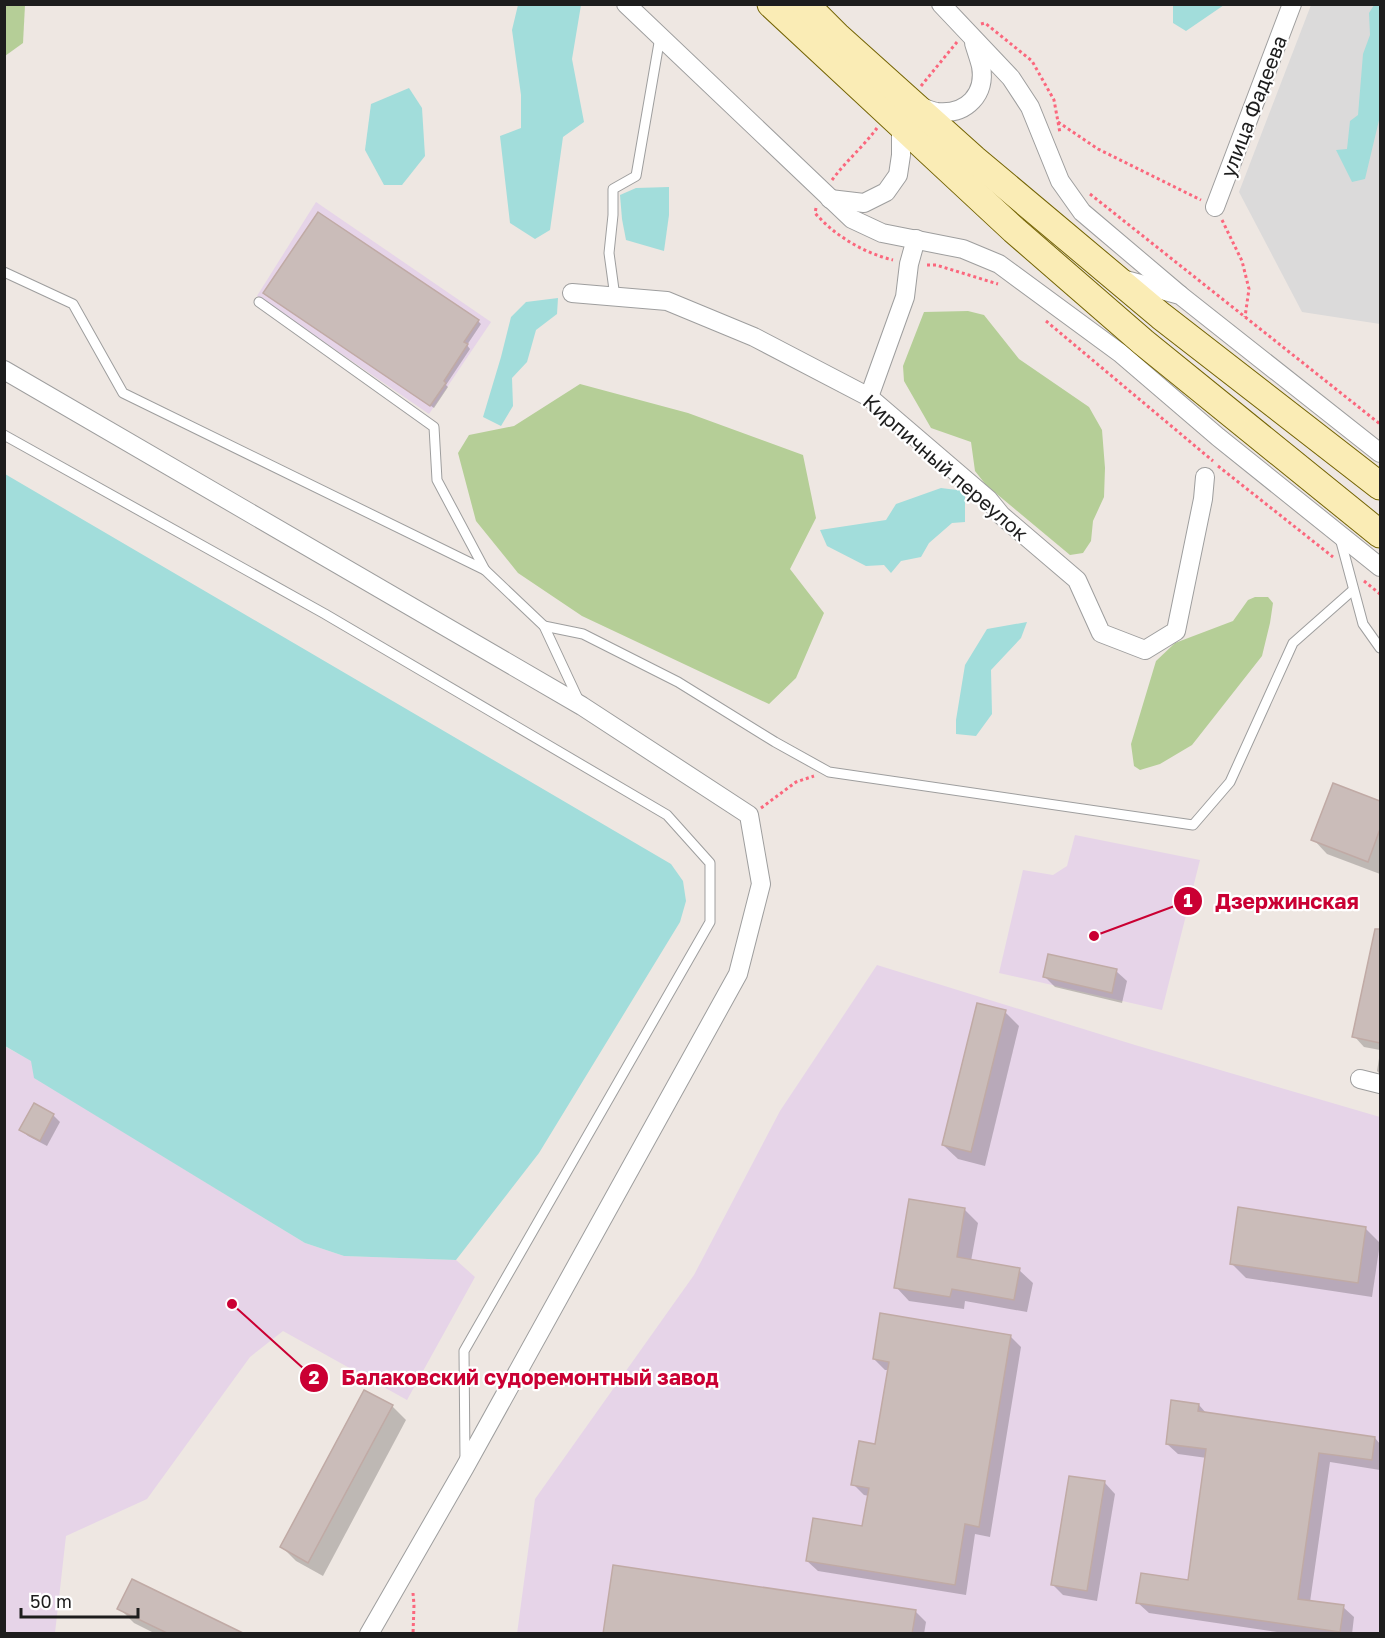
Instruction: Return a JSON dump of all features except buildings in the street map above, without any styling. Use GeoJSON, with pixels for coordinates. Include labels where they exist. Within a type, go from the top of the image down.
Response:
{"type":"FeatureCollection","features":[{"type":"Feature","properties":{"kind":"main road"},"geometry":{"type":"LineString","coordinates":[[771,4],[829,44],[904,110],[1014,230],[1143,342],[1380,534]]}},
{"type":"Feature","properties":{"kind":"main road"},"geometry":{"type":"LineString","coordinates":[[805,4],[829,44]]}},
{"type":"Feature","properties":{"kind":"main road"},"geometry":{"type":"LineString","coordinates":[[904,110],[974,159],[1161,316],[1380,486]]}},
{"type":"Feature","properties":{"kind":"street"},"geometry":{"type":"LineString","coordinates":[[626,4],[852,219],[882,233],[963,249],[999,264],[1120,352],[1218,437],[1380,567]]}},
{"type":"Feature","properties":{"kind":"street","name":"улица Фадеева"},"geometry":{"type":"LineString","coordinates":[[1215,207],[1292,4]]}},
{"type":"Feature","properties":{"kind":"street"},"geometry":{"type":"LineString","coordinates":[[949,8],[969,35],[1011,78],[1030,107],[1060,181],[1082,212],[1180,295],[1380,453]]}},
{"type":"Feature","properties":{"kind":"street"},"geometry":{"type":"LineString","coordinates":[[826,196],[864,203],[886,192],[898,175],[904,110],[954,111],[971,104],[981,88],[981,66],[969,35]]}},
{"type":"Feature","properties":{"kind":"street"},"geometry":{"type":"LineString","coordinates":[[869,397],[905,297],[909,264],[916,239]]}},
{"type":"Feature","properties":{"kind":"street"},"geometry":{"type":"LineString","coordinates":[[1114,277],[1180,295]]}},
{"type":"Feature","properties":{"kind":"street","name":"Кирпичный переулок"},"geometry":{"type":"LineString","coordinates":[[572,293],[667,301],[754,337],[869,397],[988,499],[1001,515],[1077,580],[1101,633],[1145,650],[1176,631],[1203,499],[1205,477]]}},
{"type":"Feature","properties":{"kind":"street"},"geometry":{"type":"LineString","coordinates":[[1103,306],[1120,352]]}},
{"type":"Feature","properties":{"kind":"street"},"geometry":{"type":"LineString","coordinates":[[4,370],[582,706],[749,815],[762,884],[738,974],[465,1467],[369,1634]]}},
{"type":"Feature","properties":{"kind":"street"},"geometry":{"type":"LineString","coordinates":[[1360,1079],[1380,1084]]}},
{"type":"Feature","properties":{"kind":"lane"},"geometry":{"type":"LineString","coordinates":[[615,297],[609,253],[613,189],[636,176],[660,37]]}},
{"type":"Feature","properties":{"kind":"lane"},"geometry":{"type":"LineString","coordinates":[[4,272],[74,304],[123,393],[484,570],[544,626],[582,706]]}},
{"type":"Feature","properties":{"kind":"lane"},"geometry":{"type":"LineString","coordinates":[[259,302],[434,427],[436,480],[484,570]]}},
{"type":"Feature","properties":{"kind":"lane"},"geometry":{"type":"LineString","coordinates":[[4,435],[325,614],[667,815],[710,863],[710,922],[464,1351],[465,1467]]}},
{"type":"Feature","properties":{"kind":"lane"},"geometry":{"type":"LineString","coordinates":[[1338,533],[1363,624],[1380,648]]}},
{"type":"Feature","properties":{"kind":"lane"},"geometry":{"type":"LineString","coordinates":[[544,626],[583,634],[678,682],[775,742],[830,772],[1193,825],[1230,782],[1293,643],[1353,590]]}},
{"type":"Feature","properties":{"kind":"path"},"geometry":{"type":"LineString","coordinates":[[1006,287],[936,265],[909,264],[877,256],[836,232],[815,213],[816,201],[826,196],[846,162],[904,110],[969,35],[985,23],[1032,61],[1054,100],[1061,140]]}},
{"type":"Feature","properties":{"kind":"path"},"geometry":{"type":"LineString","coordinates":[[1058,122],[1098,148],[1215,207],[1242,261],[1249,289],[1245,317]]}},
{"type":"Feature","properties":{"kind":"path"},"geometry":{"type":"LineString","coordinates":[[1089,192],[1380,424]]}},
{"type":"Feature","properties":{"kind":"path"},"geometry":{"type":"LineString","coordinates":[[1042,318],[1216,464],[1380,594]]}},
{"type":"Feature","properties":{"kind":"path"},"geometry":{"type":"LineString","coordinates":[[749,815],[796,782],[830,772]]}},
{"type":"Feature","properties":{"kind":"path"},"geometry":{"type":"LineString","coordinates":[[409,1564],[414,1605],[413,1634]]}},
{"type":"Feature","properties":{"kind":"shaded area"},"geometry":{"type":"Polygon","coordinates":[[[1311,5],[1380,5],[1380,324],[1302,312],[1239,192],[1311,5]]]}},
{"type":"Feature","properties":{"kind":"shaded area"},"geometry":{"type":"Polygon","coordinates":[[[316,202],[491,322],[429,414],[257,296],[316,202]]]}},
{"type":"Feature","properties":{"kind":"shaded area"},"geometry":{"type":"Polygon","coordinates":[[[1075,835],[1200,860],[1162,1010],[999,973],[1023,870],[1053,875],[1067,866],[1075,835]]]}},
{"type":"Feature","properties":{"kind":"shaded area"},"geometry":{"type":"Polygon","coordinates":[[[877,965],[1135,1045],[1380,1117],[1380,1633],[517,1634],[535,1499],[694,1275],[780,1111],[877,965]]]}},
{"type":"Feature","properties":{"kind":"shaded area"},"geometry":{"type":"Polygon","coordinates":[[[4,1046],[32,1061],[35,1078],[305,1243],[344,1256],[456,1260],[475,1277],[407,1400],[283,1331],[250,1357],[147,1499],[66,1536],[55,1633],[5,1633],[4,1046]]]}},
{"type":"Feature","properties":{"kind":"green space"},"geometry":{"type":"Polygon","coordinates":[[[5,4],[25,5],[23,43],[5,56],[5,4]]]}},
{"type":"Feature","properties":{"kind":"green space"},"geometry":{"type":"Polygon","coordinates":[[[968,311],[984,315],[1019,359],[1089,407],[1102,430],[1105,468],[1104,497],[1093,521],[1091,541],[1083,553],[1070,555],[986,485],[975,471],[971,442],[931,428],[904,381],[903,366],[924,312],[968,311]]]}},
{"type":"Feature","properties":{"kind":"green space"},"geometry":{"type":"Polygon","coordinates":[[[580,384],[688,413],[803,455],[816,518],[790,569],[824,613],[796,678],[769,704],[582,616],[518,573],[476,521],[458,453],[469,435],[514,426],[580,384]]]}},
{"type":"Feature","properties":{"kind":"green space"},"geometry":{"type":"Polygon","coordinates":[[[1255,597],[1268,597],[1273,603],[1262,656],[1192,745],[1160,764],[1140,770],[1134,766],[1131,744],[1156,661],[1175,643],[1233,621],[1248,600],[1255,597]]]}},
{"type":"Feature","properties":{"kind":"water"},"geometry":{"type":"Polygon","coordinates":[[[1173,4],[1224,5],[1186,31],[1173,23],[1173,4]]]}},
{"type":"Feature","properties":{"kind":"water"},"geometry":{"type":"Polygon","coordinates":[[[518,5],[581,5],[572,59],[584,122],[563,137],[550,230],[535,239],[510,223],[500,136],[521,128],[521,95],[512,30],[518,5]]]}},
{"type":"Feature","properties":{"kind":"water"},"geometry":{"type":"Polygon","coordinates":[[[1374,5],[1380,5],[1380,116],[1365,179],[1352,182],[1336,150],[1347,149],[1350,121],[1358,115],[1363,54],[1370,35],[1369,13],[1374,5]]]}},
{"type":"Feature","properties":{"kind":"water"},"geometry":{"type":"Polygon","coordinates":[[[409,88],[422,108],[425,156],[402,185],[384,185],[365,150],[371,104],[409,88]]]}},
{"type":"Feature","properties":{"kind":"water"},"geometry":{"type":"Polygon","coordinates":[[[669,187],[669,215],[664,251],[626,240],[620,195],[636,188],[669,187]]]}},
{"type":"Feature","properties":{"kind":"water"},"geometry":{"type":"Polygon","coordinates":[[[558,298],[557,314],[536,330],[527,362],[512,378],[513,406],[501,426],[483,417],[511,317],[526,302],[558,298]]]}},
{"type":"Feature","properties":{"kind":"water"},"geometry":{"type":"Polygon","coordinates":[[[5,474],[671,864],[683,881],[686,901],[680,922],[539,1153],[456,1260],[344,1256],[305,1243],[34,1078],[31,1061],[5,1046],[5,474]]]}},
{"type":"Feature","properties":{"kind":"water"},"geometry":{"type":"Polygon","coordinates":[[[941,488],[965,491],[965,522],[952,523],[929,543],[921,557],[901,561],[891,573],[884,565],[866,566],[827,546],[820,530],[886,520],[896,504],[941,488]]]}},
{"type":"Feature","properties":{"kind":"water"},"geometry":{"type":"Polygon","coordinates":[[[1027,622],[1021,638],[991,670],[992,714],[976,736],[956,734],[956,720],[965,665],[987,629],[1027,622]]]}},
{"type":"Feature","properties":{"kind":"place","name":"Дзержинская"},"geometry":{"type":"Point","coordinates":[1094,936]}},
{"type":"Feature","properties":{"kind":"place","name":"Балаковский судоремонтный завод"},"geometry":{"type":"Point","coordinates":[232,1304]}}]}
